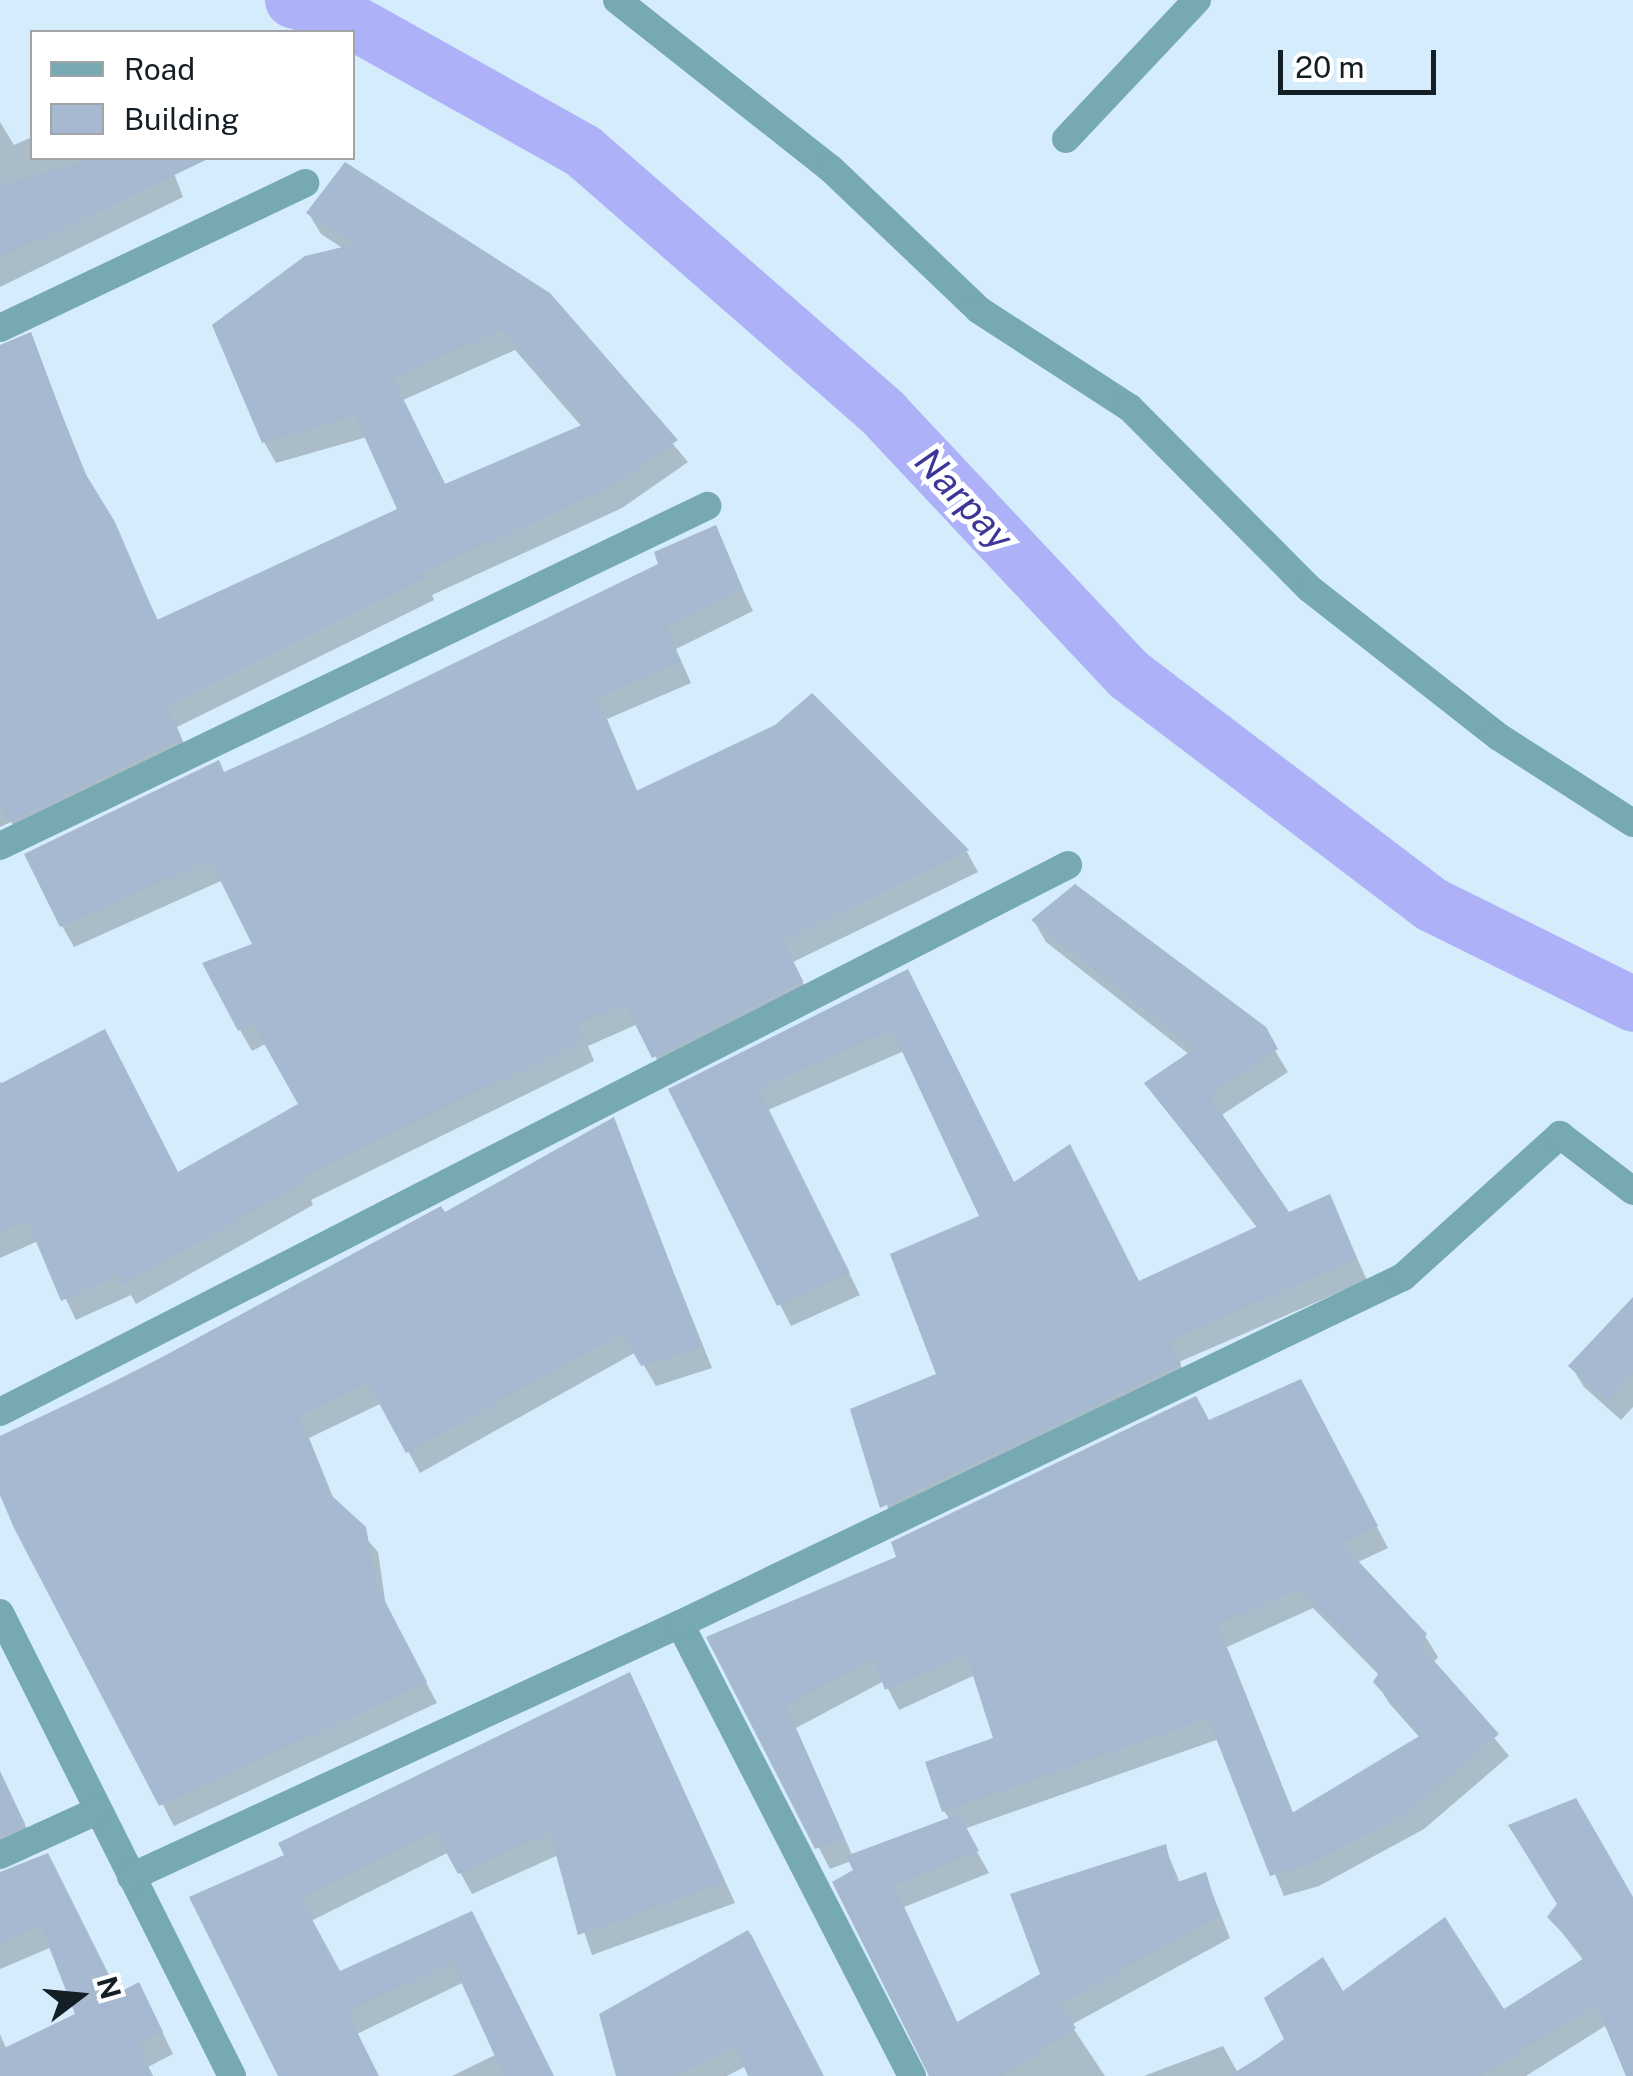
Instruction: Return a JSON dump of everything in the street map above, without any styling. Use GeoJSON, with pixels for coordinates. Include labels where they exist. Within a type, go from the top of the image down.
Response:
{"type":"FeatureCollection","features":[{"type":"Feature","properties":{"kind":"street"},"geometry":{"type":"LineString","coordinates":[[617,0],[830,168],[979,310],[1130,408],[1310,588],[1499,737],[1633,823]]}},
{"type":"Feature","properties":{"kind":"street"},"geometry":{"type":"LineString","coordinates":[[1066,139],[1197,0]]}},
{"type":"Feature","properties":{"kind":"street"},"geometry":{"type":"LineString","coordinates":[[0,328],[305,183]]}},
{"type":"Feature","properties":{"kind":"street"},"geometry":{"type":"LineString","coordinates":[[0,846],[707,506]]}},
{"type":"Feature","properties":{"kind":"street"},"geometry":{"type":"LineString","coordinates":[[0,1412],[1068,865]]}},
{"type":"Feature","properties":{"kind":"street"},"geometry":{"type":"LineString","coordinates":[[131,1877],[680,1624],[1403,1276],[1560,1135],[1633,1191]]}},
{"type":"Feature","properties":{"kind":"street"},"geometry":{"type":"LineString","coordinates":[[0,1614],[232,2076]]}},
{"type":"Feature","properties":{"kind":"street"},"geometry":{"type":"LineString","coordinates":[[680,1624],[912,2076]]}},
{"type":"Feature","properties":{"kind":"street"},"geometry":{"type":"LineString","coordinates":[[0,1854],[98,1811]]}},
{"type":"Feature","properties":{"kind":"building"},"geometry":{"type":"Polygon","coordinates":[[[87,160],[206,160],[0,258],[0,186],[87,160]]]}},
{"type":"Feature","properties":{"kind":"building"},"geometry":{"type":"Polygon","coordinates":[[[345,162],[550,293],[678,440],[610,487],[422,573],[424,578],[167,705],[181,739],[9,822],[0,805],[0,345],[31,332],[82,468],[115,522],[157,620],[397,509],[355,416],[262,443],[212,325],[305,256],[355,244],[306,213],[345,162]],[[501,330],[393,378],[445,484],[584,424],[501,330]]]}},
{"type":"Feature","properties":{"kind":"building"},"geometry":{"type":"Polygon","coordinates":[[[716,525],[743,589],[666,627],[681,662],[597,697],[636,791],[775,725],[812,693],[969,850],[783,940],[803,981],[652,1058],[625,1004],[578,1024],[584,1040],[301,1178],[303,1183],[122,1285],[117,1275],[61,1301],[27,1220],[0,1232],[0,1084],[105,1029],[178,1172],[298,1104],[253,1024],[238,1031],[202,963],[252,944],[210,860],[60,927],[24,854],[219,760],[224,772],[321,728],[658,564],[654,552],[716,525]]]}},
{"type":"Feature","properties":{"kind":"building"},"geometry":{"type":"Polygon","coordinates":[[[1075,884],[1266,1027],[1278,1049],[1209,1095],[1289,1212],[1330,1194],[1357,1258],[1169,1341],[1181,1364],[880,1508],[850,1409],[936,1374],[890,1254],[979,1216],[892,1030],[758,1088],[850,1273],[777,1306],[668,1089],[908,969],[1014,1182],[1070,1144],[1139,1281],[1258,1226],[1144,1083],[1194,1049],[1031,920],[1075,884]]]}},
{"type":"Feature","properties":{"kind":"building"},"geometry":{"type":"Polygon","coordinates":[[[614,1117],[702,1347],[641,1366],[622,1333],[406,1453],[368,1383],[299,1416],[331,1495],[366,1527],[376,1584],[427,1682],[159,1806],[14,1528],[0,1495],[0,1436],[131,1374],[441,1206],[445,1212],[614,1117]]]}},
{"type":"Feature","properties":{"kind":"building"},"geometry":{"type":"Polygon","coordinates":[[[1633,1297],[1633,1373],[1608,1401],[1568,1366],[1633,1297]]]}},
{"type":"Feature","properties":{"kind":"building"},"geometry":{"type":"Polygon","coordinates":[[[1301,1379],[1378,1526],[1341,1543],[1427,1634],[1420,1645],[1499,1734],[1408,1812],[1307,1865],[1270,1876],[1208,1718],[942,1812],[925,1762],[993,1738],[966,1654],[885,1690],[874,1659],[786,1706],[845,1839],[815,1849],[706,1637],[896,1557],[891,1542],[1196,1396],[1209,1420],[1301,1379]],[[1299,1588],[1217,1625],[1292,1813],[1421,1735],[1373,1682],[1380,1671],[1299,1588]]]}},
{"type":"Feature","properties":{"kind":"building"},"geometry":{"type":"Polygon","coordinates":[[[630,1672],[725,1882],[578,1935],[550,1833],[458,1874],[435,1832],[301,1899],[340,1971],[472,1911],[554,2076],[504,2076],[452,1962],[347,2012],[379,2076],[278,2076],[189,1897],[284,1855],[278,1843],[630,1672]]]}},
{"type":"Feature","properties":{"kind":"building"},"geometry":{"type":"Polygon","coordinates":[[[0,1771],[25,1824],[0,1836],[0,1771]]]}},
{"type":"Feature","properties":{"kind":"building"},"geometry":{"type":"Polygon","coordinates":[[[1576,1798],[1633,1897],[1633,2076],[1626,2076],[1596,2004],[1481,2076],[1229,2076],[1285,2041],[1264,1998],[1323,1957],[1343,1991],[1445,1917],[1504,2009],[1586,1957],[1547,1917],[1557,1904],[1508,1825],[1576,1798]]]}},
{"type":"Feature","properties":{"kind":"building"},"geometry":{"type":"Polygon","coordinates":[[[959,1814],[979,1851],[894,1885],[957,2022],[1040,1974],[1010,1894],[1166,1844],[1175,1883],[1206,1872],[1219,1916],[1060,2004],[1076,2028],[1002,2076],[929,2076],[832,1882],[853,1870],[846,1856],[959,1814]]]}},
{"type":"Feature","properties":{"kind":"building"},"geometry":{"type":"Polygon","coordinates":[[[48,1853],[118,1993],[139,1982],[163,2032],[138,2045],[153,2076],[0,2076],[0,2050],[75,2014],[41,1926],[0,1943],[0,1872],[48,1853]]]}},
{"type":"Feature","properties":{"kind":"building"},"geometry":{"type":"Polygon","coordinates":[[[748,1930],[824,2076],[748,2076],[735,2045],[674,2076],[616,2076],[599,2014],[748,1930]]]}},
{"type":"Feature","properties":{"kind":"waterway","name":"Narpay"},"geometry":{"type":"LineString","coordinates":[[292,0],[342,16],[582,150],[883,413],[1128,674],[1431,904],[1633,1004]]}}]}
